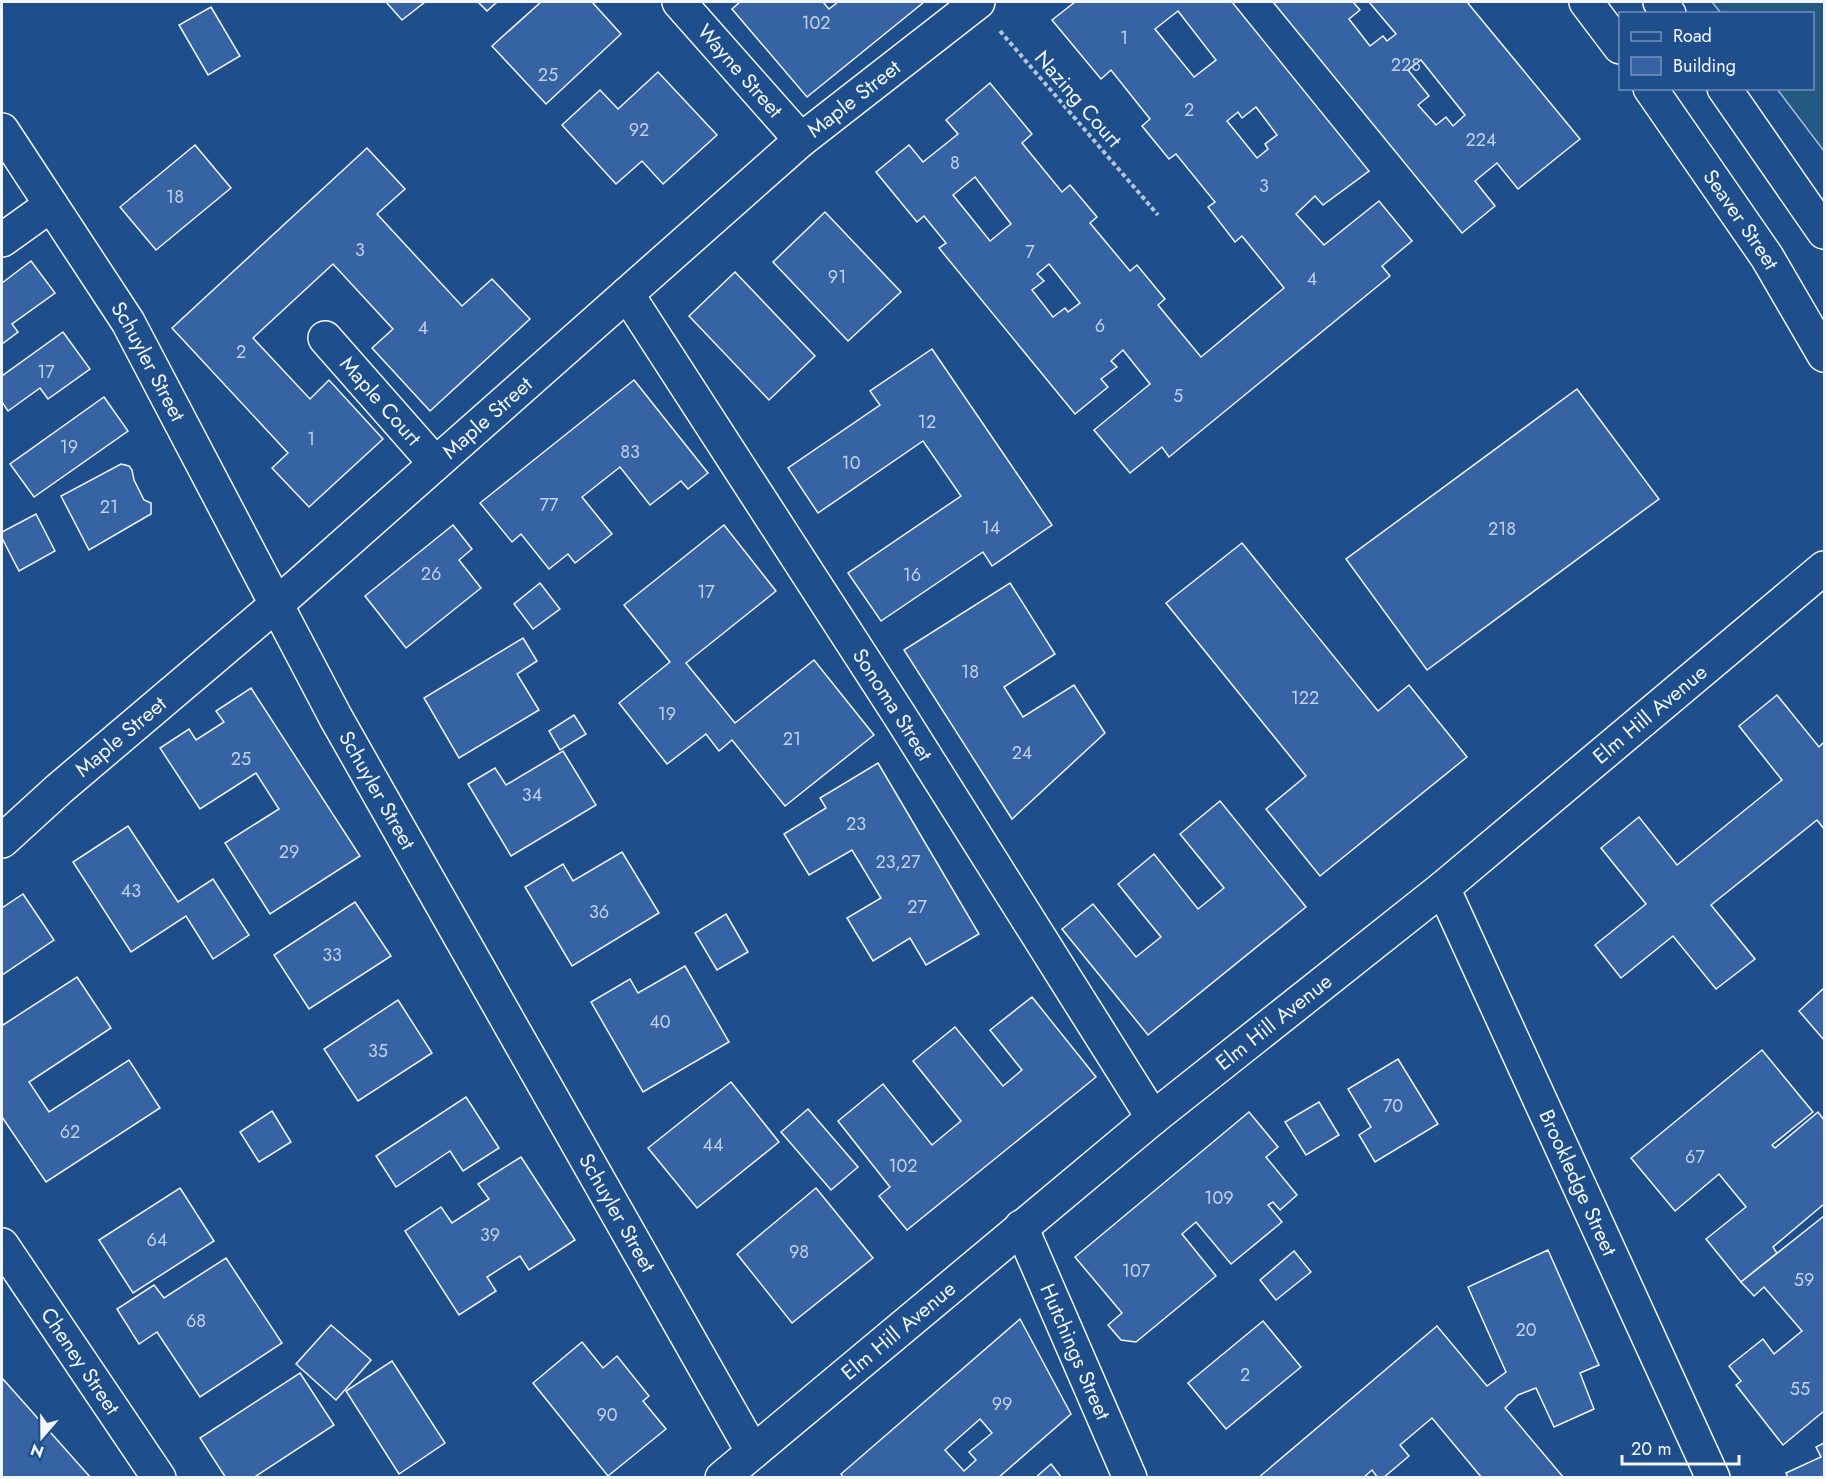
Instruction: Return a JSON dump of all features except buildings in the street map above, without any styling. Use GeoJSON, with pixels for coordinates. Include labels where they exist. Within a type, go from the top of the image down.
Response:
{"type":"FeatureCollection","features":[{"type":"Feature","properties":{"kind":"street","name":"Wayne Street"},"geometry":{"type":"LineString","coordinates":[[679,2],[801,140]]}},
{"type":"Feature","properties":{"kind":"street","name":"Maple Street"},"geometry":{"type":"LineString","coordinates":[[2,841],[59,789],[277,604],[801,140],[977,2]]}},
{"type":"Feature","properties":{"kind":"street"},"geometry":{"type":"LineString","coordinates":[[1586,2],[1619,46]]}},
{"type":"Feature","properties":{"kind":"street","name":"Seaver Street"},"geometry":{"type":"LineString","coordinates":[[1651,90],[1767,257],[1824,355]]}},
{"type":"Feature","properties":{"kind":"street"},"geometry":{"type":"LineString","coordinates":[[1725,90],[1824,232]]}},
{"type":"Feature","properties":{"kind":"street","name":"Schuyler Street"},"geometry":{"type":"LineString","coordinates":[[2,130],[128,322],[336,718],[753,1452]]}},
{"type":"Feature","properties":{"kind":"street"},"geometry":{"type":"LineString","coordinates":[[2,240],[51,205]]}},
{"type":"Feature","properties":{"kind":"street","name":"Sonoma Street"},"geometry":{"type":"LineString","coordinates":[[627,294],[900,716],[1153,1118]]}},
{"type":"Feature","properties":{"kind":"street","name":"Maple Court"},"geometry":{"type":"LineString","coordinates":[[325,338],[435,463]]}},
{"type":"Feature","properties":{"kind":"street","name":"Elm Hill Avenue"},"geometry":{"type":"LineString","coordinates":[[722,1478],[1153,1118],[1443,888],[1824,568]]}},
{"type":"Feature","properties":{"kind":"street","name":"Brookledge Street"},"geometry":{"type":"LineString","coordinates":[[1443,888],[1713,1478]]}},
{"type":"Feature","properties":{"kind":"street","name":"Hutchings Street"},"geometry":{"type":"LineString","coordinates":[[1021,1227],[1130,1478]]}},
{"type":"Feature","properties":{"kind":"street","name":"Cheney Street"},"geometry":{"type":"LineString","coordinates":[[2,1245],[159,1478]]}},
{"type":"Feature","properties":{"kind":"path","name":"Nazing Court"},"geometry":{"type":"LineString","coordinates":[[977,2],[1158,215]]}},
{"type":"Feature","properties":{"kind":"shaded area"},"geometry":{"type":"Polygon","coordinates":[[[1712,2],[1824,2],[1824,151],[1778,90],[1814,90],[1814,12],[1720,12],[1712,2]]]}}]}
